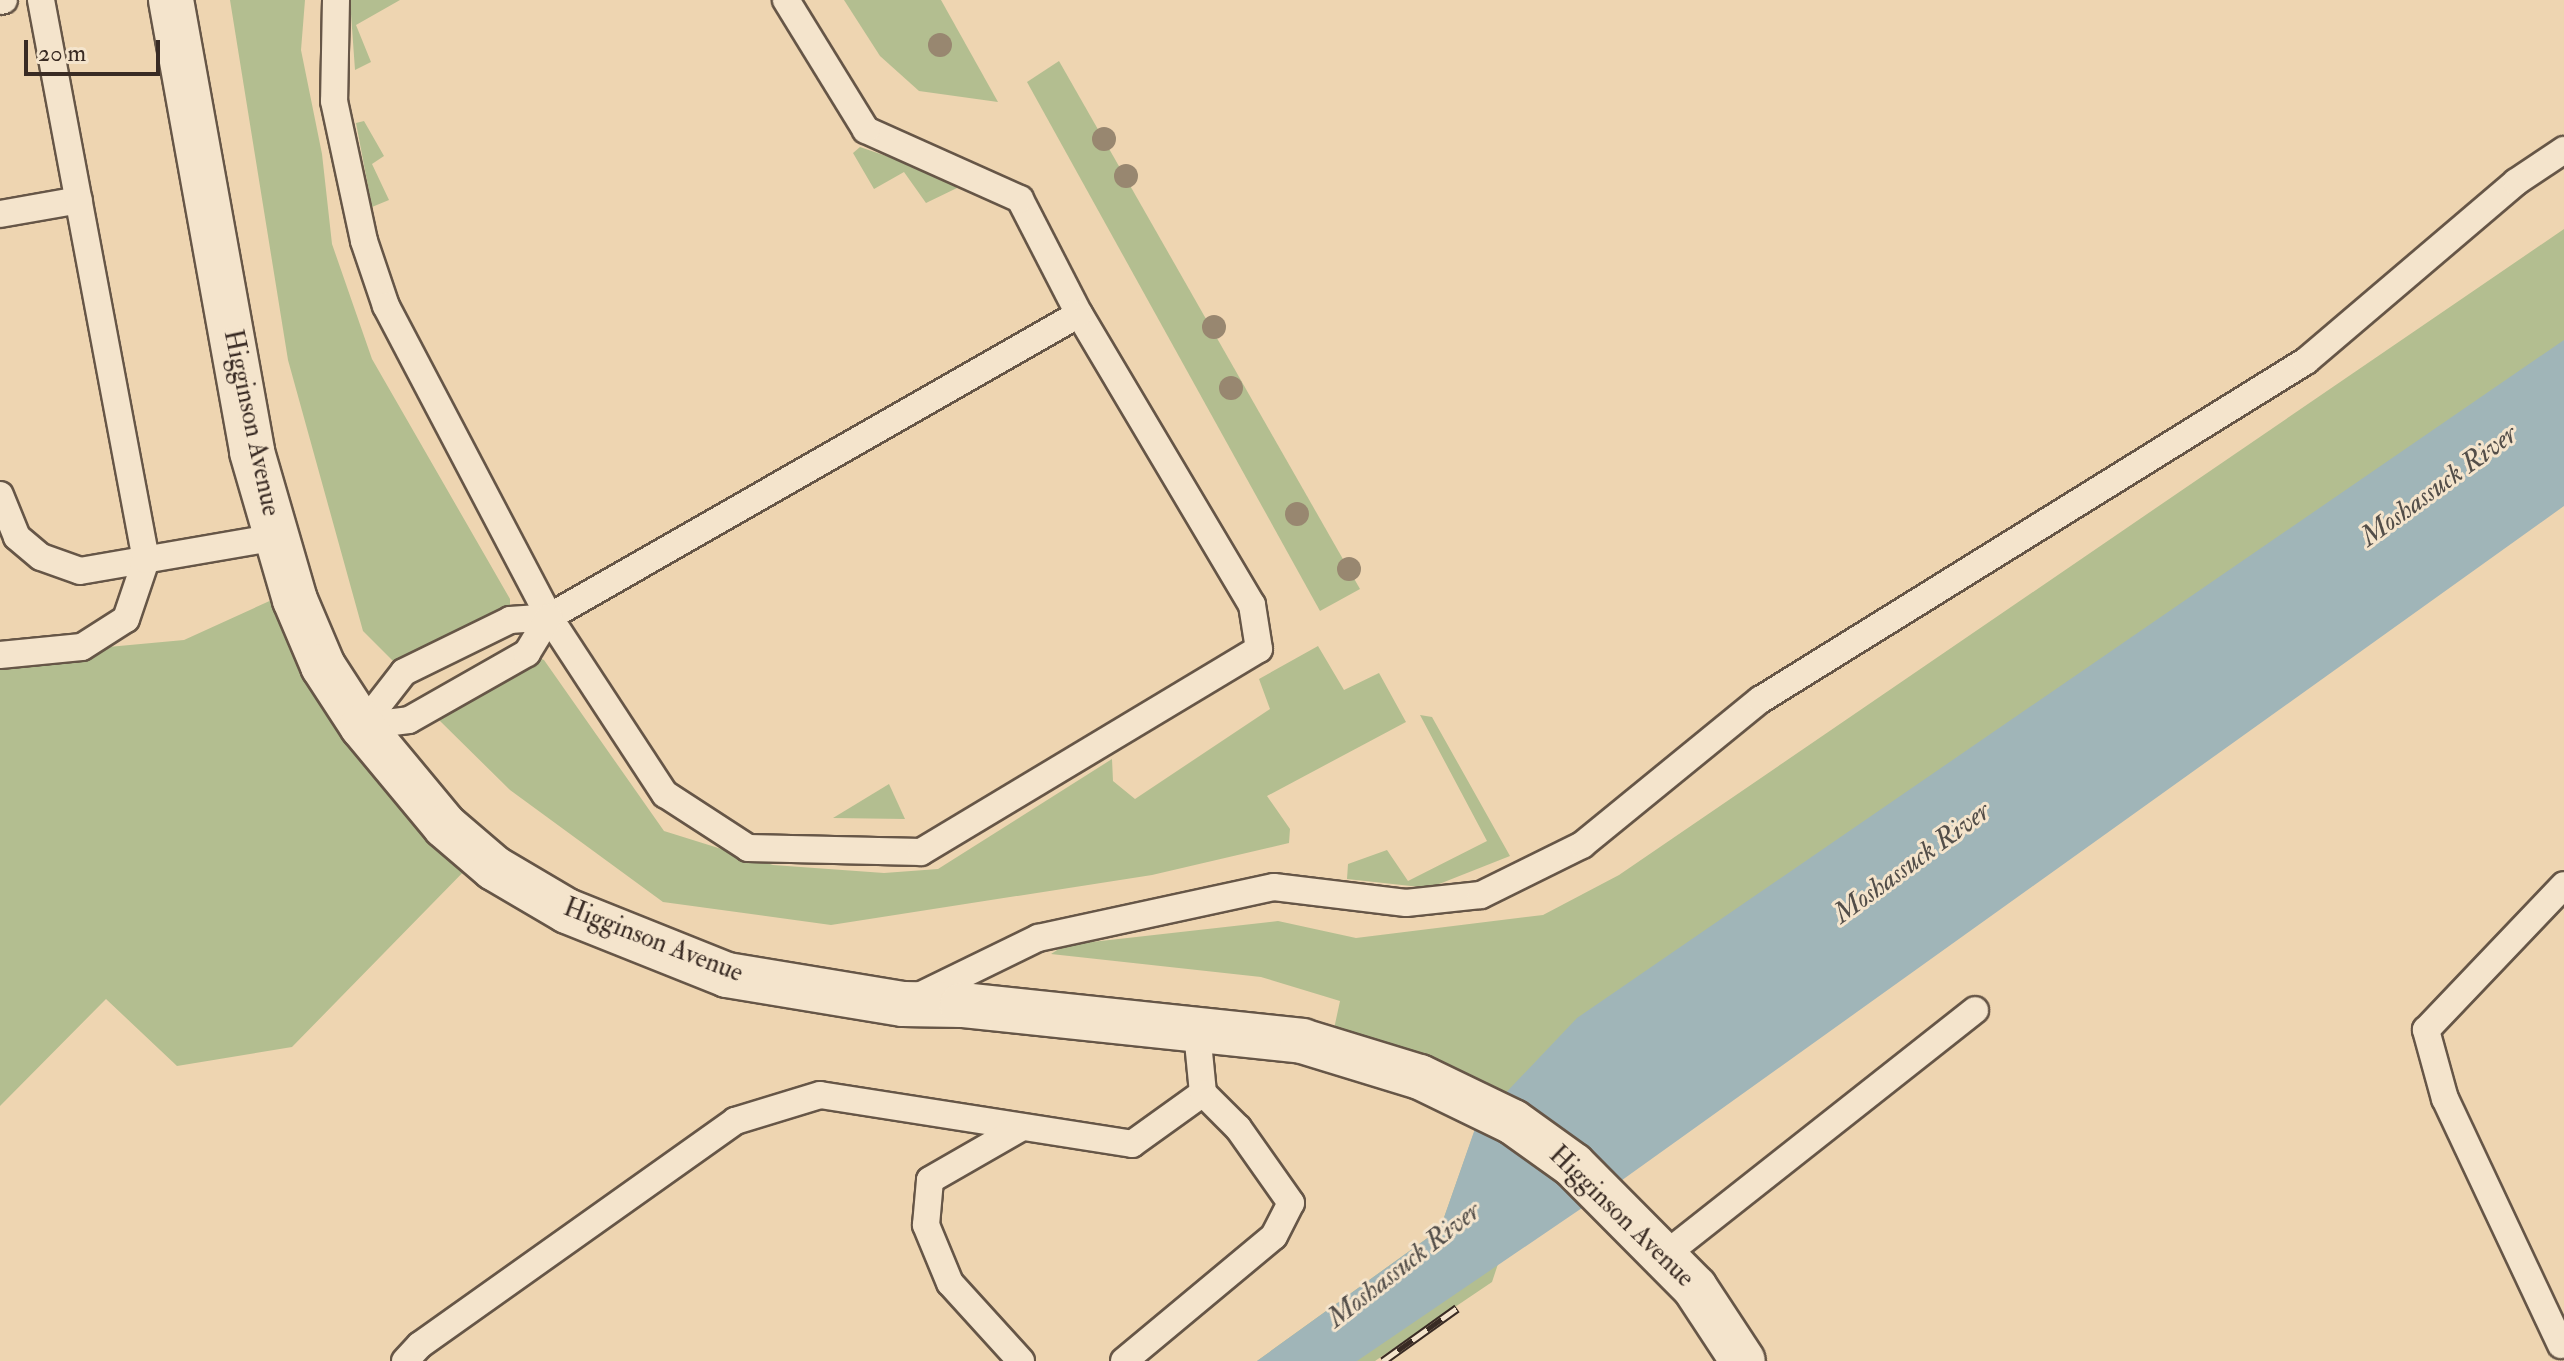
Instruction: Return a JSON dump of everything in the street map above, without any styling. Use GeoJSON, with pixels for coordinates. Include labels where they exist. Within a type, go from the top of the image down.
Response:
{"type":"FeatureCollection","features":[{"type":"Feature","properties":{"kind":"street","name":"Higginson Avenue"},"geometry":{"type":"LineString","coordinates":[[164,4],[252,452],[295,600],[323,666],[362,726],[445,826],[494,868],[567,911],[727,975],[903,1004],[962,1005],[1302,1041],[1420,1077],[1491,1110],[1547,1145],[1604,1193],[1695,1288],[1743,1361]]}},
{"type":"Feature","properties":{"kind":"lane"},"geometry":{"type":"LineString","coordinates":[[0,655],[82,647],[126,619],[146,560],[41,0]]}},
{"type":"Feature","properties":{"kind":"lane"},"geometry":{"type":"LineString","coordinates":[[336,0],[334,101],[364,241],[386,306],[549,617],[665,794],[748,848],[921,852],[1259,649],[1252,605],[1079,314],[1020,199],[866,130],[786,0]]}},
{"type":"Feature","properties":{"kind":"lane"},"geometry":{"type":"LineString","coordinates":[[903,1004],[1038,938],[1274,887],[1406,903],[1481,895],[1582,845],[1760,700],[2306,361],[2516,182],[2564,150]]}},
{"type":"Feature","properties":{"kind":"lane"},"geometry":{"type":"LineString","coordinates":[[0,214],[79,200]]}},
{"type":"Feature","properties":{"kind":"lane"},"geometry":{"type":"LineString","coordinates":[[362,726],[404,672],[510,620],[549,617],[1079,314]]}},
{"type":"Feature","properties":{"kind":"lane"},"geometry":{"type":"LineString","coordinates":[[0,495],[17,537],[41,557],[80,571],[276,537]]}},
{"type":"Feature","properties":{"kind":"lane"},"geometry":{"type":"LineString","coordinates":[[362,726],[409,720],[527,653],[549,617]]}},
{"type":"Feature","properties":{"kind":"lane"},"geometry":{"type":"LineString","coordinates":[[2559,1348],[2445,1099],[2426,1030],[2564,885]]}},
{"type":"Feature","properties":{"kind":"lane"},"geometry":{"type":"LineString","coordinates":[[1665,1255],[1975,1010]]}},
{"type":"Feature","properties":{"kind":"lane"},"geometry":{"type":"LineString","coordinates":[[1124,1361],[1274,1236],[1291,1203],[1238,1128],[1203,1093],[1197,1032]]}},
{"type":"Feature","properties":{"kind":"lane"},"geometry":{"type":"LineString","coordinates":[[405,1361],[420,1345],[735,1121],[820,1095],[1132,1144],[1203,1093]]}},
{"type":"Feature","properties":{"kind":"lane"},"geometry":{"type":"LineString","coordinates":[[1021,1361],[950,1283],[926,1225],[930,1180],[1022,1127]]}},
{"type":"Feature","properties":{"kind":"green space"},"geometry":{"type":"Polygon","coordinates":[[[230,0],[305,0],[301,50],[322,154],[332,244],[372,359],[510,599],[510,620],[404,672],[363,631],[288,360],[230,0]]]}},
{"type":"Feature","properties":{"kind":"green space"},"geometry":{"type":"Polygon","coordinates":[[[350,0],[400,0],[356,25],[371,62],[355,70],[350,0]]]}},
{"type":"Feature","properties":{"kind":"green space"},"geometry":{"type":"Polygon","coordinates":[[[844,0],[941,0],[998,102],[919,91],[880,56],[844,0]]]}},
{"type":"Feature","properties":{"kind":"green space"},"geometry":{"type":"Polygon","coordinates":[[[1059,61],[1360,589],[1320,611],[1027,82],[1059,61]]]}},
{"type":"Feature","properties":{"kind":"green space"},"geometry":{"type":"Polygon","coordinates":[[[364,121],[384,156],[372,164],[389,200],[372,207],[356,123],[364,121]]]}},
{"type":"Feature","properties":{"kind":"green space"},"geometry":{"type":"Polygon","coordinates":[[[860,147],[953,179],[957,188],[926,203],[904,172],[874,189],[853,153],[860,147]]]}},
{"type":"Feature","properties":{"kind":"green space"},"geometry":{"type":"Polygon","coordinates":[[[2564,229],[2564,341],[2066,687],[1537,1147],[1492,1282],[1375,1361],[1257,1361],[1440,1229],[1477,1124],[1329,1052],[1340,1001],[1261,977],[1051,954],[1065,945],[1278,921],[1356,938],[1543,915],[1619,875],[2564,229]]]}},
{"type":"Feature","properties":{"kind":"green space"},"geometry":{"type":"Polygon","coordinates":[[[285,594],[475,860],[292,1047],[177,1066],[106,999],[0,1106],[0,657],[184,640],[285,594]]]}},
{"type":"Feature","properties":{"kind":"green space"},"geometry":{"type":"Polygon","coordinates":[[[1318,646],[1344,690],[1379,673],[1406,722],[1267,796],[1290,829],[1289,843],[1152,875],[831,925],[663,902],[510,790],[439,720],[441,702],[527,653],[544,660],[664,831],[773,865],[884,873],[938,869],[1112,759],[1113,781],[1135,799],[1270,709],[1259,679],[1318,646]]]}},
{"type":"Feature","properties":{"kind":"green space"},"geometry":{"type":"Polygon","coordinates":[[[1420,715],[1432,717],[1510,856],[1429,888],[1347,879],[1348,864],[1387,850],[1408,881],[1487,841],[1420,715]]]}},
{"type":"Feature","properties":{"kind":"green space"},"geometry":{"type":"Polygon","coordinates":[[[889,784],[905,819],[833,818],[889,784]]]}},
{"type":"Feature","properties":{"kind":"water","name":"Moshassuck River"},"geometry":{"type":"Polygon","coordinates":[[[2564,340],[2564,506],[1604,1193],[1357,1361],[1257,1361],[1440,1229],[1477,1123],[1577,1018],[2564,340]]]}},
{"type":"Feature","properties":{"kind":"railway"},"geometry":{"type":"LineString","coordinates":[[1383,1361],[1457,1308]]}}]}
